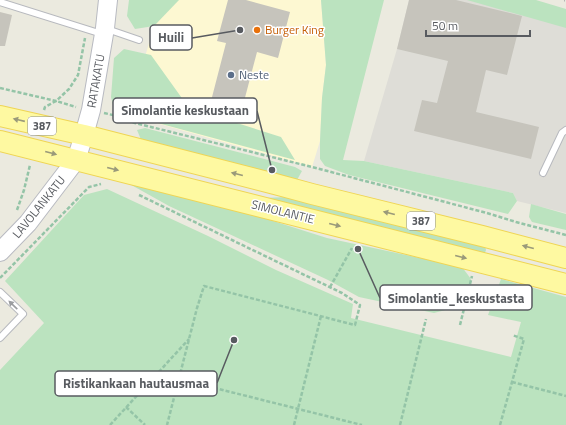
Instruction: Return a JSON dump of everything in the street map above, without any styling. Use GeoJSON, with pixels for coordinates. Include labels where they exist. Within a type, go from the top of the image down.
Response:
{"type":"FeatureCollection","features":[{"type":"Feature","properties":{"kind":"main road","name":"RATAKATU"},"geometry":{"type":"LineString","coordinates":[[76,160],[90,110],[105,32],[108,0]]}},
{"type":"Feature","properties":{"kind":"main road","name":"SIMOLANTIE"},"geometry":{"type":"LineString","coordinates":[[0,116],[84,135],[566,258]]}},
{"type":"Feature","properties":{"kind":"main road","name":"SIMOLANTIE"},"geometry":{"type":"LineString","coordinates":[[0,140],[566,284]]}},
{"type":"Feature","properties":{"kind":"main road","name":"LAVOLANKATU"},"geometry":{"type":"LineString","coordinates":[[0,252],[28,223],[76,160]]}},
{"type":"Feature","properties":{"kind":"lane"},"geometry":{"type":"LineString","coordinates":[[0,2],[87,30],[105,32],[139,40]]}},
{"type":"Feature","properties":{"kind":"lane"},"geometry":{"type":"LineString","coordinates":[[543,173],[562,133],[566,130]]}},
{"type":"Feature","properties":{"kind":"lane"},"geometry":{"type":"LineString","coordinates":[[0,292],[23,314],[0,338]]}},
{"type":"Feature","properties":{"kind":"path"},"geometry":{"type":"LineString","coordinates":[[0,88],[56,101],[69,89],[78,75],[87,30]]}},
{"type":"Feature","properties":{"kind":"path"},"geometry":{"type":"LineString","coordinates":[[90,110],[117,116],[135,123],[312,167],[566,235]]}},
{"type":"Feature","properties":{"kind":"path"},"geometry":{"type":"LineString","coordinates":[[0,278],[89,187],[107,183]]}},
{"type":"Feature","properties":{"kind":"path"},"geometry":{"type":"LineString","coordinates":[[138,194],[330,287],[360,305],[355,325],[204,286],[167,425]]}},
{"type":"Feature","properties":{"kind":"path"},"geometry":{"type":"LineString","coordinates":[[330,287],[352,248]]}},
{"type":"Feature","properties":{"kind":"path"},"geometry":{"type":"LineString","coordinates":[[294,425],[322,316]]}},
{"type":"Feature","properties":{"kind":"path"},"geometry":{"type":"LineString","coordinates":[[400,425],[426,319]]}},
{"type":"Feature","properties":{"kind":"path"},"geometry":{"type":"LineString","coordinates":[[500,425],[524,339],[512,335]]}},
{"type":"Feature","properties":{"kind":"path"},"geometry":{"type":"LineString","coordinates":[[110,425],[189,338]]}},
{"type":"Feature","properties":{"kind":"path"},"geometry":{"type":"LineString","coordinates":[[179,379],[362,425]]}},
{"type":"Feature","properties":{"kind":"path"},"geometry":{"type":"LineString","coordinates":[[512,382],[566,396]]}},
{"type":"Feature","properties":{"kind":"path"},"geometry":{"type":"LineString","coordinates":[[126,407],[145,425]]}},
{"type":"Feature","properties":{"kind":"shaded area"},"geometry":{"type":"Polygon","coordinates":[[[177,0],[321,0],[326,65],[322,98],[320,141],[312,167],[128,115],[154,26],[177,0]]]}},
{"type":"Feature","properties":{"kind":"shaded area"},"geometry":{"type":"Polygon","coordinates":[[[409,0],[469,0],[566,27],[566,213],[517,201],[513,193],[364,161],[397,49],[409,0]]]}},
{"type":"Feature","properties":{"kind":"green space"},"geometry":{"type":"Polygon","coordinates":[[[129,0],[179,0],[154,26],[135,29],[127,16],[129,0]]]}},
{"type":"Feature","properties":{"kind":"green space"},"geometry":{"type":"Polygon","coordinates":[[[321,0],[384,0],[343,160],[364,161],[513,193],[517,201],[508,214],[349,175],[325,166],[320,159],[322,98],[326,65],[321,0]]]}},
{"type":"Feature","properties":{"kind":"green space"},"geometry":{"type":"Polygon","coordinates":[[[467,0],[536,0],[566,9],[566,28],[467,0]]]}},
{"type":"Feature","properties":{"kind":"green space"},"geometry":{"type":"Polygon","coordinates":[[[124,49],[151,55],[189,108],[281,137],[295,160],[128,115],[114,109],[111,97],[114,58],[124,49]]]}},
{"type":"Feature","properties":{"kind":"green space"},"geometry":{"type":"Polygon","coordinates":[[[145,128],[295,167],[302,171],[297,180],[142,142],[137,130],[145,128]]]}},
{"type":"Feature","properties":{"kind":"green space"},"geometry":{"type":"Polygon","coordinates":[[[126,182],[270,220],[327,238],[462,267],[471,279],[464,301],[453,308],[434,313],[359,297],[328,280],[169,206],[126,182]]]}},
{"type":"Feature","properties":{"kind":"green space"},"geometry":{"type":"Polygon","coordinates":[[[107,189],[208,236],[276,270],[353,304],[351,318],[511,357],[521,322],[488,315],[501,279],[566,297],[566,425],[0,425],[0,370],[44,323],[5,281],[84,195],[107,189]]]}},
{"type":"Feature","properties":{"kind":"green space"},"geometry":{"type":"Polygon","coordinates":[[[287,197],[485,246],[486,250],[484,255],[263,198],[287,197]]]}},
{"type":"Feature","properties":{"kind":"green space"},"geometry":{"type":"Polygon","coordinates":[[[531,204],[566,214],[566,230],[532,222],[529,217],[531,204]]]}},
{"type":"Feature","properties":{"kind":"building"},"geometry":{"type":"Polygon","coordinates":[[[228,0],[246,0],[290,12],[278,58],[257,52],[242,109],[211,101],[226,43],[217,41],[228,0]]]}},
{"type":"Feature","properties":{"kind":"building"},"geometry":{"type":"Polygon","coordinates":[[[409,0],[456,0],[522,16],[507,75],[486,70],[476,112],[539,127],[531,159],[414,131],[422,100],[437,103],[448,61],[397,49],[409,0]]]}},
{"type":"Feature","properties":{"kind":"building"},"geometry":{"type":"Polygon","coordinates":[[[0,12],[12,15],[5,46],[0,46],[0,12]]]}},
{"type":"Feature","properties":{"kind":"place","name":"Huili"},"geometry":{"type":"Point","coordinates":[240,30]}},
{"type":"Feature","properties":{"kind":"place","name":"Burger King"},"geometry":{"type":"Point","coordinates":[257,30]}},
{"type":"Feature","properties":{"kind":"place","name":"Neste"},"geometry":{"type":"Point","coordinates":[231,75]}},
{"type":"Feature","properties":{"kind":"place","name":"Simolantie keskustaan"},"geometry":{"type":"Point","coordinates":[272,170]}},
{"type":"Feature","properties":{"kind":"place","name":"Simolantie_keskustasta"},"geometry":{"type":"Point","coordinates":[358,249]}},
{"type":"Feature","properties":{"kind":"place","name":"Ristikankaan hautausmaa"},"geometry":{"type":"Point","coordinates":[234,340]}}]}
